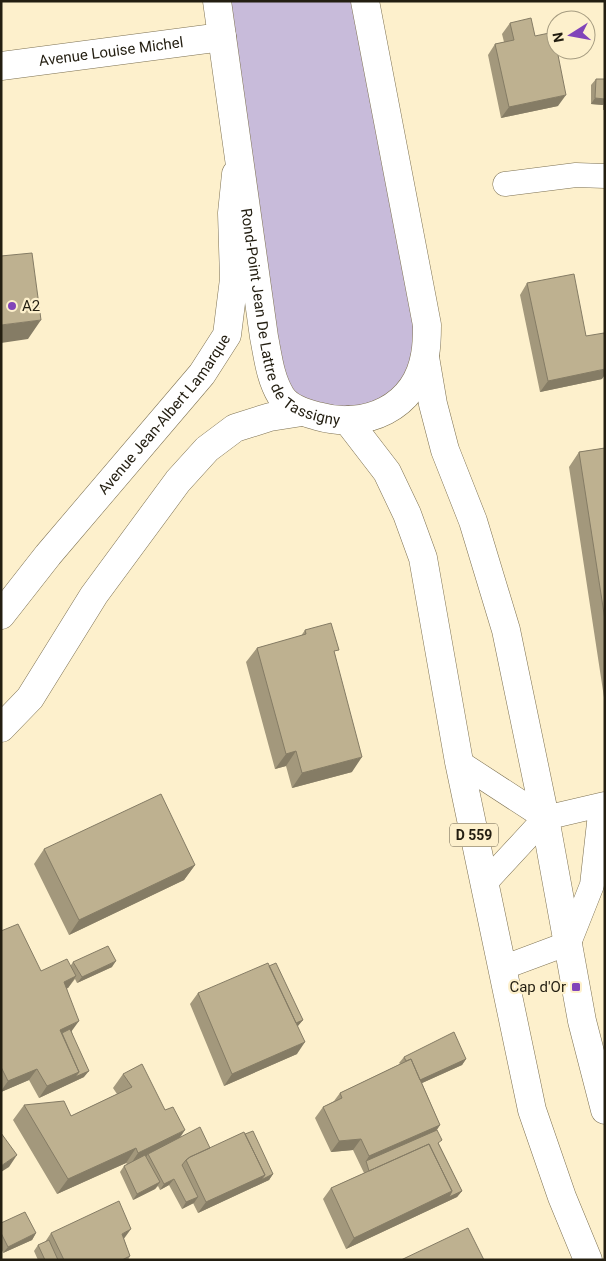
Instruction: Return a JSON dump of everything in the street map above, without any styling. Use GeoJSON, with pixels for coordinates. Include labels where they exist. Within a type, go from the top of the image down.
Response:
{"type":"FeatureCollection","features":[{"type":"Feature","properties":{"kind":"main road","name":"Rond-Point Jean De Lattre de Tassigny"},"geometry":{"type":"LineString","coordinates":[[217,1],[264,337],[273,380],[282,398],[302,412],[323,418],[347,420],[372,418],[398,404],[416,382],[425,356],[427,325],[365,1]]}},
{"type":"Feature","properties":{"kind":"main road"},"geometry":{"type":"LineString","coordinates":[[377,58],[380,16],[378,1]]}},
{"type":"Feature","properties":{"kind":"main road","name":"Avenue Louise Michel"},"geometry":{"type":"LineString","coordinates":[[1,66],[222,37]]}},
{"type":"Feature","properties":{"kind":"main road","name":"Avenue Jean-Albert Lamarque"},"geometry":{"type":"LineString","coordinates":[[1,615],[48,555],[202,374],[227,335],[234,279],[232,214],[239,148]]}},
{"type":"Feature","properties":{"kind":"main road"},"geometry":{"type":"LineString","coordinates":[[425,356],[433,404],[445,450],[473,521],[506,630],[545,818],[582,1021],[605,1110]]}},
{"type":"Feature","properties":{"kind":"main road"},"geometry":{"type":"LineString","coordinates":[[1,728],[30,698],[94,595],[178,481],[207,450],[235,428],[270,417],[302,412]]}},
{"type":"Feature","properties":{"kind":"main road","name":"D 559"},"geometry":{"type":"LineString","coordinates":[[347,420],[387,472],[407,514],[423,558],[459,762],[532,1110],[562,1197],[588,1260]]}},
{"type":"Feature","properties":{"kind":"lane"},"geometry":{"type":"LineString","coordinates":[[505,184],[576,175],[605,176]]}},
{"type":"Feature","properties":{"kind":"lane"},"geometry":{"type":"LineString","coordinates":[[459,762],[545,818]]}},
{"type":"Feature","properties":{"kind":"lane"},"geometry":{"type":"LineString","coordinates":[[485,883],[545,818],[603,804],[592,885],[569,943],[502,968]]}},
{"type":"Feature","properties":{"kind":"shaded area"},"geometry":{"type":"Polygon","coordinates":[[[217,1],[365,1],[425,356],[372,418],[282,398],[217,1]]]}},
{"type":"Feature","properties":{"kind":"building"},"geometry":{"type":"Polygon","coordinates":[[[531,18],[535,36],[546,34],[546,60],[559,60],[566,95],[509,107],[495,44],[514,40],[510,23],[531,18]]]}},
{"type":"Feature","properties":{"kind":"building"},"geometry":{"type":"Polygon","coordinates":[[[596,79],[605,79],[605,99],[595,98],[596,79]]]}},
{"type":"Feature","properties":{"kind":"building"},"geometry":{"type":"Polygon","coordinates":[[[32,253],[41,320],[1,325],[1,256],[32,253]]]}},
{"type":"Feature","properties":{"kind":"building"},"geometry":{"type":"Polygon","coordinates":[[[574,274],[586,336],[604,333],[605,369],[548,381],[527,283],[574,274]]]}},
{"type":"Feature","properties":{"kind":"building"},"geometry":{"type":"Polygon","coordinates":[[[605,448],[605,620],[579,452],[605,448]]]}},
{"type":"Feature","properties":{"kind":"building"},"geometry":{"type":"Polygon","coordinates":[[[331,623],[339,650],[334,651],[362,757],[302,773],[296,751],[286,754],[257,648],[306,634],[305,630],[331,623]]]}},
{"type":"Feature","properties":{"kind":"building"},"geometry":{"type":"Polygon","coordinates":[[[161,794],[195,865],[79,920],[44,849],[161,794]]]}},
{"type":"Feature","properties":{"kind":"building"},"geometry":{"type":"Polygon","coordinates":[[[18,924],[41,971],[67,959],[76,976],[64,982],[79,1021],[60,1030],[79,1072],[47,1086],[37,1069],[8,1081],[1,1067],[1,931],[18,924]]]}},
{"type":"Feature","properties":{"kind":"building"},"geometry":{"type":"Polygon","coordinates":[[[108,946],[116,961],[82,977],[73,962],[108,946]]]}},
{"type":"Feature","properties":{"kind":"building"},"geometry":{"type":"Polygon","coordinates":[[[268,963],[305,1042],[232,1074],[198,993],[268,963]]]}},
{"type":"Feature","properties":{"kind":"building"},"geometry":{"type":"Polygon","coordinates":[[[276,963],[303,1020],[296,1023],[269,966],[276,963]]]}},
{"type":"Feature","properties":{"kind":"building"},"geometry":{"type":"Polygon","coordinates":[[[70,1029],[89,1071],[75,1077],[79,1072],[62,1033],[70,1029]]]}},
{"type":"Feature","properties":{"kind":"building"},"geometry":{"type":"Polygon","coordinates":[[[454,1032],[466,1059],[420,1080],[411,1059],[406,1061],[404,1057],[454,1032]]]}},
{"type":"Feature","properties":{"kind":"building"},"geometry":{"type":"Polygon","coordinates":[[[411,1059],[440,1125],[369,1156],[361,1139],[339,1141],[323,1107],[342,1098],[340,1093],[411,1059]]]}},
{"type":"Feature","properties":{"kind":"building"},"geometry":{"type":"Polygon","coordinates":[[[142,1064],[165,1110],[173,1107],[185,1130],[138,1153],[136,1148],[68,1179],[24,1105],[64,1101],[71,1116],[132,1087],[123,1074],[142,1064]]]}},
{"type":"Feature","properties":{"kind":"building"},"geometry":{"type":"Polygon","coordinates":[[[200,1127],[210,1148],[190,1157],[182,1165],[198,1197],[186,1202],[174,1179],[164,1184],[148,1154],[200,1127]]]}},
{"type":"Feature","properties":{"kind":"building"},"geometry":{"type":"Polygon","coordinates":[[[437,1130],[442,1140],[438,1143],[462,1191],[449,1197],[452,1191],[429,1144],[369,1171],[366,1161],[437,1130]]]}},
{"type":"Feature","properties":{"kind":"building"},"geometry":{"type":"Polygon","coordinates":[[[253,1131],[273,1174],[261,1180],[265,1175],[245,1134],[253,1131]]]}},
{"type":"Feature","properties":{"kind":"building"},"geometry":{"type":"Polygon","coordinates":[[[244,1132],[265,1175],[206,1202],[186,1160],[244,1132]]]}},
{"type":"Feature","properties":{"kind":"building"},"geometry":{"type":"Polygon","coordinates":[[[1,1133],[17,1155],[1,1166],[1,1133]]]}},
{"type":"Feature","properties":{"kind":"building"},"geometry":{"type":"Polygon","coordinates":[[[429,1144],[452,1191],[354,1238],[331,1188],[429,1144]]]}},
{"type":"Feature","properties":{"kind":"building"},"geometry":{"type":"Polygon","coordinates":[[[145,1155],[160,1182],[137,1194],[124,1166],[145,1155]]]}},
{"type":"Feature","properties":{"kind":"building"},"geometry":{"type":"Polygon","coordinates":[[[119,1201],[131,1229],[122,1234],[130,1256],[122,1260],[64,1260],[51,1233],[119,1201]]]}},
{"type":"Feature","properties":{"kind":"building"},"geometry":{"type":"Polygon","coordinates":[[[25,1212],[36,1233],[8,1247],[1,1233],[1,1223],[25,1212]]]}},
{"type":"Feature","properties":{"kind":"building"},"geometry":{"type":"Polygon","coordinates":[[[468,1228],[484,1260],[401,1260],[468,1228]]]}},
{"type":"Feature","properties":{"kind":"building"},"geometry":{"type":"Polygon","coordinates":[[[49,1240],[58,1260],[45,1260],[38,1245],[49,1240]]]}},
{"type":"Feature","properties":{"kind":"place","name":"A2"},"geometry":{"type":"Point","coordinates":[12,306]}},
{"type":"Feature","properties":{"kind":"place","name":"Cap d'Or"},"geometry":{"type":"Point","coordinates":[576,987]}}]}
